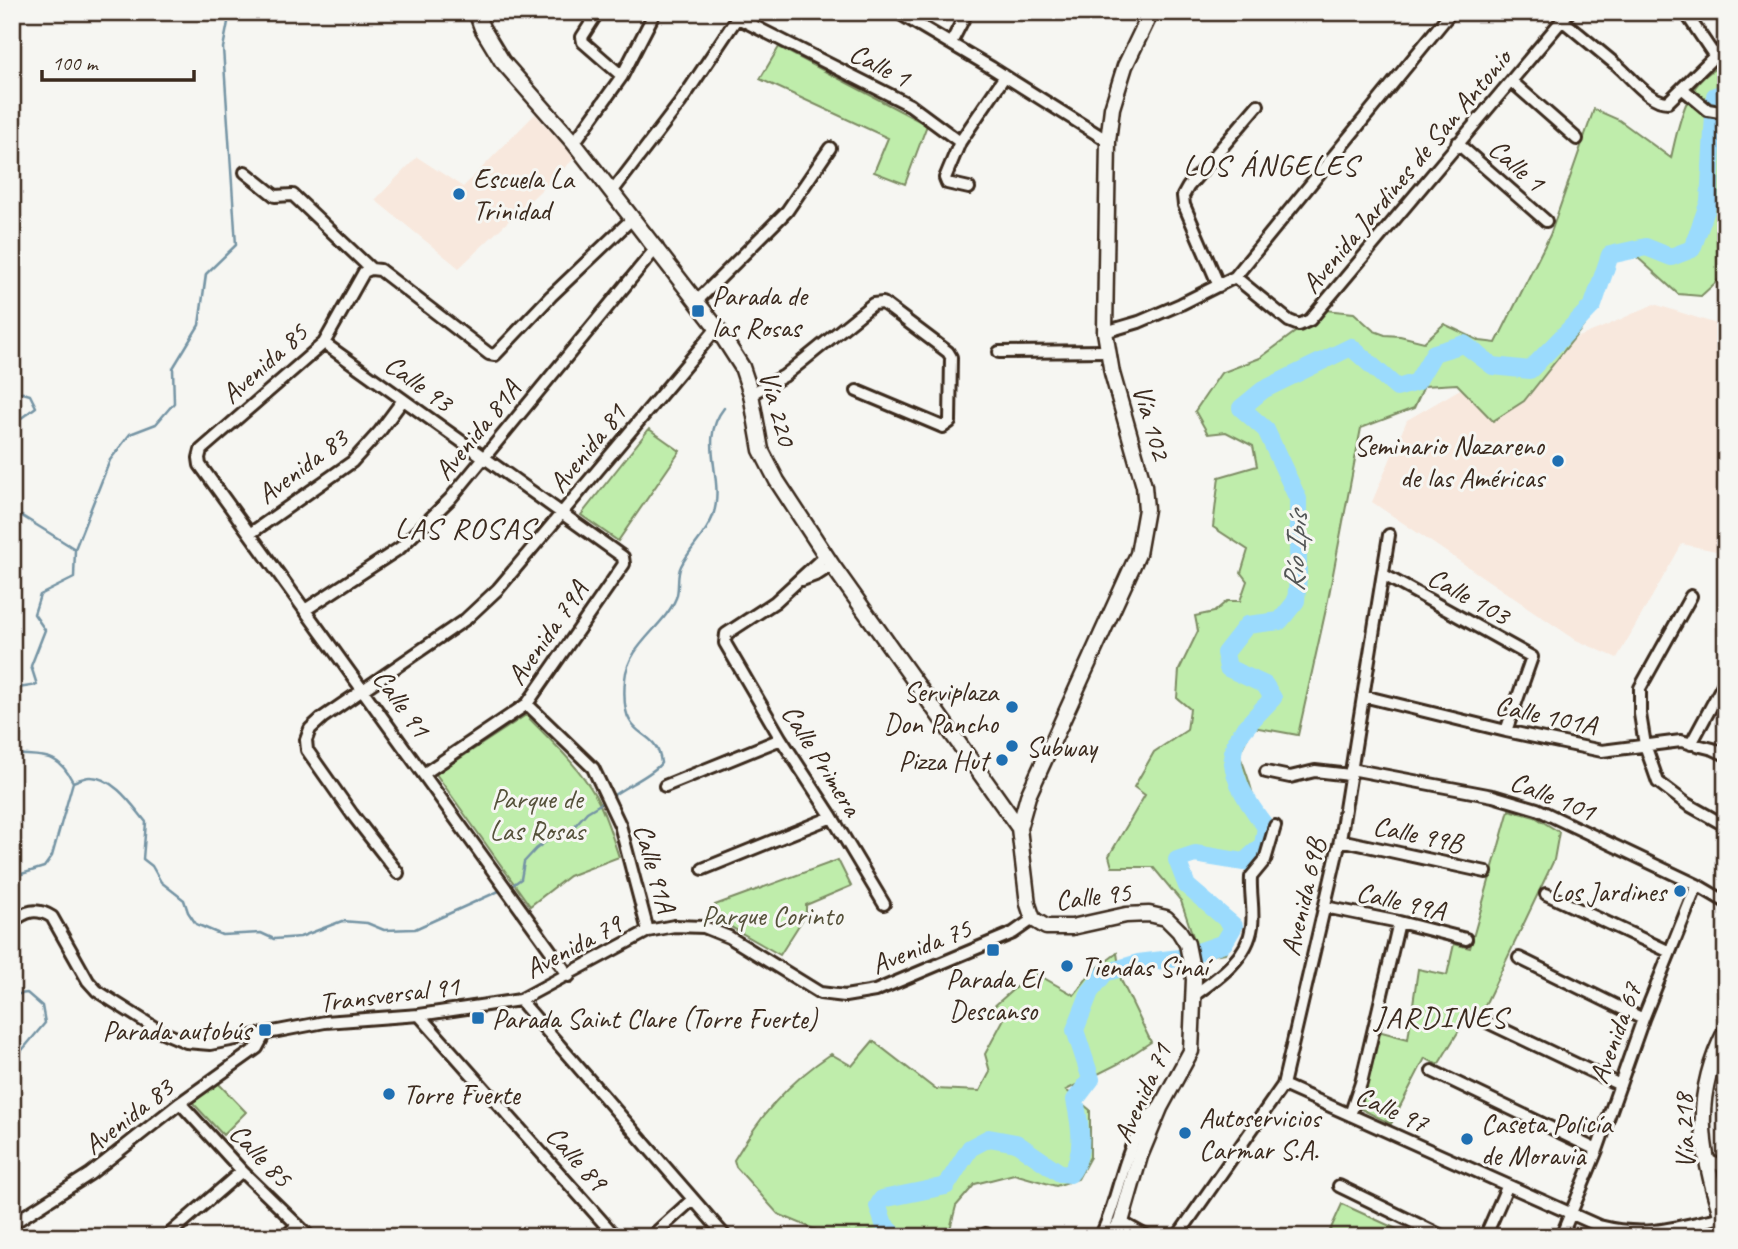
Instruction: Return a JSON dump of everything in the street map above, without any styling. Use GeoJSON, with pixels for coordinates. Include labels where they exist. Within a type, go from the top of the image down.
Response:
{"type":"FeatureCollection","features":[{"type":"Feature","properties":{"kind":"main road","name":"Vía 220"},"geometry":{"type":"LineString","coordinates":[[476,12],[502,61],[574,143],[717,328],[742,367],[751,394],[761,450],[777,481],[829,560],[1019,828]]}},
{"type":"Feature","properties":{"kind":"main road","name":"Vía 102"},"geometry":{"type":"LineString","coordinates":[[1019,828],[1028,796],[1138,554],[1143,534],[1146,509],[1144,486],[1107,351],[1105,332],[1108,141],[1112,108],[1125,66],[1151,12]]}},
{"type":"Feature","properties":{"kind":"main road"},"geometry":{"type":"LineString","coordinates":[[1000,804],[1013,807],[1028,796]]}},
{"type":"Feature","properties":{"kind":"main road","name":"Calle 95"},"geometry":{"type":"LineString","coordinates":[[1019,828],[1028,904],[1033,919],[1046,927],[1072,927],[1126,915],[1149,914],[1166,918],[1180,931],[1187,944],[1194,979],[1193,996]]}},
{"type":"Feature","properties":{"kind":"main road","name":"Avenida 71"},"geometry":{"type":"LineString","coordinates":[[1112,1237],[1121,1222],[1140,1156],[1160,1108],[1191,1051],[1193,996]]}},
{"type":"Feature","properties":{"kind":"main road","name":"Vía 218"},"geometry":{"type":"LineString","coordinates":[[1724,1224],[1711,1187],[1703,1131],[1707,1074],[1726,1030]]}},
{"type":"Feature","properties":{"kind":"street"},"geometry":{"type":"LineString","coordinates":[[598,12],[582,37],[583,41],[622,76]]}},
{"type":"Feature","properties":{"kind":"street"},"geometry":{"type":"LineString","coordinates":[[574,143],[622,76],[655,12]]}},
{"type":"Feature","properties":{"kind":"street"},"geometry":{"type":"LineString","coordinates":[[897,12],[1108,141]]}},
{"type":"Feature","properties":{"kind":"street"},"geometry":{"type":"LineString","coordinates":[[951,43],[967,12]]}},
{"type":"Feature","properties":{"kind":"street"},"geometry":{"type":"LineString","coordinates":[[1105,332],[1139,322],[1235,277],[1451,12]]}},
{"type":"Feature","properties":{"kind":"street"},"geometry":{"type":"LineString","coordinates":[[1685,12],[1714,55]]}},
{"type":"Feature","properties":{"kind":"street"},"geometry":{"type":"LineString","coordinates":[[612,192],[680,103],[739,15]]}},
{"type":"Feature","properties":{"kind":"street","name":"Calle 1"},"geometry":{"type":"LineString","coordinates":[[739,15],[911,105],[960,142]]}},
{"type":"Feature","properties":{"kind":"street"},"geometry":{"type":"LineString","coordinates":[[1566,16],[1661,102],[1668,102],[1683,89],[1726,45]]}},
{"type":"Feature","properties":{"kind":"street","name":"Avenida Jardines de San Antonio"},"geometry":{"type":"LineString","coordinates":[[1235,277],[1289,321],[1299,325],[1310,320],[1566,16]]}},
{"type":"Feature","properties":{"kind":"street"},"geometry":{"type":"LineString","coordinates":[[969,188],[945,181],[960,142],[1005,76]]}},
{"type":"Feature","properties":{"kind":"street"},"geometry":{"type":"LineString","coordinates":[[1511,81],[1577,139]]}},
{"type":"Feature","properties":{"kind":"street"},"geometry":{"type":"LineString","coordinates":[[1683,89],[1708,110],[1721,113]]}},
{"type":"Feature","properties":{"kind":"street"},"geometry":{"type":"LineString","coordinates":[[1219,286],[1184,205],[1183,196],[1258,105]]}},
{"type":"Feature","properties":{"kind":"street","name":"Calle 1"},"geometry":{"type":"LineString","coordinates":[[1457,143],[1546,221]]}},
{"type":"Feature","properties":{"kind":"street"},"geometry":{"type":"LineString","coordinates":[[697,301],[787,211],[830,148]]}},
{"type":"Feature","properties":{"kind":"street"},"geometry":{"type":"LineString","coordinates":[[245,172],[275,195],[293,195],[376,270],[489,355],[495,355],[551,296],[633,218]]}},
{"type":"Feature","properties":{"kind":"street","name":"Avenida 81A"},"geometry":{"type":"LineString","coordinates":[[305,610],[400,548],[450,499],[657,247]]}},
{"type":"Feature","properties":{"kind":"street","name":"Avenida 85"},"geometry":{"type":"LineString","coordinates":[[199,458],[201,450],[324,343],[359,278],[376,270]]}},
{"type":"Feature","properties":{"kind":"street"},"geometry":{"type":"LineString","coordinates":[[751,394],[784,376],[873,304],[879,302],[948,352],[951,357],[950,422],[943,427],[857,391]]}},
{"type":"Feature","properties":{"kind":"street","name":"Avenida 81"},"geometry":{"type":"LineString","coordinates":[[398,873],[307,750],[306,740],[310,729],[363,689],[466,619],[498,589],[717,328]]}},
{"type":"Feature","properties":{"kind":"street","name":"Calle 93"},"geometry":{"type":"LineString","coordinates":[[324,343],[623,557]]}},
{"type":"Feature","properties":{"kind":"street"},"geometry":{"type":"LineString","coordinates":[[999,352],[1107,351]]}},
{"type":"Feature","properties":{"kind":"street","name":"Avenida 83"},"geometry":{"type":"LineString","coordinates":[[251,533],[352,462],[403,400]]}},
{"type":"Feature","properties":{"kind":"street","name":"Calle 91"},"geometry":{"type":"LineString","coordinates":[[199,458],[200,465],[569,975]]}},
{"type":"Feature","properties":{"kind":"street","name":"Avenida 69B"},"geometry":{"type":"LineString","coordinates":[[1177,1237],[1283,1085],[1340,840],[1389,535]]}},
{"type":"Feature","properties":{"kind":"street","name":"Avenida 79A"},"geometry":{"type":"LineString","coordinates":[[425,774],[527,704],[624,564],[623,557]]}},
{"type":"Feature","properties":{"kind":"street"},"geometry":{"type":"LineString","coordinates":[[799,581],[818,574],[829,560]]}},
{"type":"Feature","properties":{"kind":"street"},"geometry":{"type":"LineString","coordinates":[[799,581],[829,560]]}},
{"type":"Feature","properties":{"kind":"street","name":"Calle 103"},"geometry":{"type":"LineString","coordinates":[[1384,575],[1532,657],[1506,731]]}},
{"type":"Feature","properties":{"kind":"street","name":"Calle Primera"},"geometry":{"type":"LineString","coordinates":[[799,581],[775,602],[730,631],[724,639],[781,739],[884,904]]}},
{"type":"Feature","properties":{"kind":"street"},"geometry":{"type":"LineString","coordinates":[[1691,596],[1640,688],[1644,746],[1658,782],[1687,804],[1726,826]]}},
{"type":"Feature","properties":{"kind":"street"},"geometry":{"type":"LineString","coordinates":[[1691,744],[1726,678]]}},
{"type":"Feature","properties":{"kind":"street","name":"Calle 101A"},"geometry":{"type":"LineString","coordinates":[[1363,696],[1602,751],[1644,746]]}},
{"type":"Feature","properties":{"kind":"street","name":"Calle 91A"},"geometry":{"type":"LineString","coordinates":[[527,704],[593,768],[620,825],[648,931],[674,926],[707,928],[743,944],[820,993]]}},
{"type":"Feature","properties":{"kind":"street"},"geometry":{"type":"LineString","coordinates":[[665,786],[781,739]]}},
{"type":"Feature","properties":{"kind":"street"},"geometry":{"type":"LineString","coordinates":[[1644,746],[1681,741],[1726,755]]}},
{"type":"Feature","properties":{"kind":"street","name":"Calle 101"},"geometry":{"type":"LineString","coordinates":[[1266,772],[1290,776],[1315,771],[1351,772],[1493,796],[1537,809],[1697,884],[1726,902]]}},
{"type":"Feature","properties":{"kind":"street"},"geometry":{"type":"LineString","coordinates":[[703,869],[832,817]]}},
{"type":"Feature","properties":{"kind":"street"},"geometry":{"type":"LineString","coordinates":[[1193,996],[1229,968],[1243,951],[1252,928],[1251,877],[1265,860],[1275,826]]}},
{"type":"Feature","properties":{"kind":"street","name":"Calle 99B"},"geometry":{"type":"LineString","coordinates":[[1340,840],[1486,872]]}},
{"type":"Feature","properties":{"kind":"street","name":"Avenida 67"},"geometry":{"type":"LineString","coordinates":[[1561,1237],[1597,1150],[1643,1019],[1697,884]]}},
{"type":"Feature","properties":{"kind":"street"},"geometry":{"type":"LineString","coordinates":[[1546,894],[1670,951]]}},
{"type":"Feature","properties":{"kind":"street","name":"Calle 99A"},"geometry":{"type":"LineString","coordinates":[[1325,907],[1466,939]]}},
{"type":"Feature","properties":{"kind":"street","name":"Transversal 91"},"geometry":{"type":"LineString","coordinates":[[12,922],[29,911],[43,911],[52,916],[88,981],[97,991],[160,1031],[186,1042],[210,1044],[325,1022],[419,1015],[520,1000]]}},
{"type":"Feature","properties":{"kind":"street","name":"Avenida 75"},"geometry":{"type":"LineString","coordinates":[[820,993],[845,996],[876,991],[1013,933],[1033,919]]}},
{"type":"Feature","properties":{"kind":"street"},"geometry":{"type":"LineString","coordinates":[[1350,1115],[1362,1083],[1399,922]]}},
{"type":"Feature","properties":{"kind":"street","name":"Avenida 79"},"geometry":{"type":"LineString","coordinates":[[520,1000],[648,931]]}},
{"type":"Feature","properties":{"kind":"street"},"geometry":{"type":"LineString","coordinates":[[1519,958],[1643,1019]]}},
{"type":"Feature","properties":{"kind":"street"},"geometry":{"type":"LineString","coordinates":[[520,1000],[726,1237]]}},
{"type":"Feature","properties":{"kind":"street","name":"Calle 89"},"geometry":{"type":"LineString","coordinates":[[419,1015],[617,1237]]}},
{"type":"Feature","properties":{"kind":"street"},"geometry":{"type":"LineString","coordinates":[[1483,1020],[1620,1085]]}},
{"type":"Feature","properties":{"kind":"street","name":"Avenida 83"},"geometry":{"type":"LineString","coordinates":[[12,1224],[90,1174],[180,1103],[257,1048],[264,1035]]}},
{"type":"Feature","properties":{"kind":"street"},"geometry":{"type":"LineString","coordinates":[[1432,1071],[1597,1150]]}},
{"type":"Feature","properties":{"kind":"street","name":"Calle 97"},"geometry":{"type":"LineString","coordinates":[[1283,1085],[1599,1226],[1621,1232],[1644,1233],[1724,1224]]}},
{"type":"Feature","properties":{"kind":"street","name":"Calle 85"},"geometry":{"type":"LineString","coordinates":[[180,1103],[242,1171],[310,1237]]}},
{"type":"Feature","properties":{"kind":"street"},"geometry":{"type":"LineString","coordinates":[[1100,1237],[1110,1216],[1122,1172],[1140,1127],[1147,1117],[1160,1108]]}},
{"type":"Feature","properties":{"kind":"street"},"geometry":{"type":"LineString","coordinates":[[1705,1159],[1726,1168]]}},
{"type":"Feature","properties":{"kind":"street"},"geometry":{"type":"LineString","coordinates":[[166,1237],[242,1171]]}},
{"type":"Feature","properties":{"kind":"street"},"geometry":{"type":"LineString","coordinates":[[1339,1186],[1444,1237]]}},
{"type":"Feature","properties":{"kind":"street"},"geometry":{"type":"LineString","coordinates":[[1485,1237],[1507,1187]]}},
{"type":"Feature","properties":{"kind":"street"},"geometry":{"type":"LineString","coordinates":[[652,1237],[693,1199]]}},
{"type":"Feature","properties":{"kind":"street"},"geometry":{"type":"LineString","coordinates":[[1121,1222],[1148,1237]]}},
{"type":"Feature","properties":{"kind":"street"},"geometry":{"type":"LineString","coordinates":[[284,1237],[298,1225]]}},
{"type":"Feature","properties":{"kind":"shaded area","name":"Escuela La Trinidad"},"geometry":{"type":"Polygon","coordinates":[[[535,114],[575,158],[459,268],[375,200],[417,157],[463,187],[535,114]]]}},
{"type":"Feature","properties":{"kind":"shaded area","name":"Seminario Nazareno de las Américas"},"geometry":{"type":"Polygon","coordinates":[[[1654,304],[1726,327],[1726,553],[1682,544],[1617,658],[1576,640],[1372,502],[1407,420],[1481,377],[1654,304]]]}},
{"type":"Feature","properties":{"kind":"green space"},"geometry":{"type":"Polygon","coordinates":[[[779,47],[927,125],[905,184],[874,172],[888,138],[760,79],[779,47]]]}},
{"type":"Feature","properties":{"kind":"green space"},"geometry":{"type":"Polygon","coordinates":[[[1726,64],[1726,273],[1701,296],[1678,294],[1637,257],[1616,258],[1594,313],[1524,401],[1493,421],[1457,384],[1424,386],[1414,408],[1361,428],[1328,600],[1298,735],[1253,727],[1239,754],[1254,797],[1259,842],[1244,857],[1198,848],[1175,858],[1180,882],[1220,918],[1233,937],[1225,953],[1200,957],[1181,901],[1153,867],[1112,867],[1109,856],[1145,795],[1134,787],[1154,752],[1187,730],[1190,709],[1177,698],[1179,670],[1198,631],[1195,616],[1214,612],[1227,601],[1240,601],[1247,581],[1241,573],[1248,550],[1213,527],[1219,477],[1257,466],[1253,446],[1226,432],[1208,434],[1195,411],[1221,373],[1260,358],[1325,310],[1354,313],[1374,331],[1385,335],[1424,342],[1444,324],[1480,341],[1496,343],[1550,235],[1594,109],[1619,120],[1671,158],[1681,116],[1693,90],[1712,70],[1726,64]]]}},
{"type":"Feature","properties":{"kind":"green space"},"geometry":{"type":"Polygon","coordinates":[[[649,429],[680,451],[618,541],[581,515],[649,429]]]}},
{"type":"Feature","properties":{"kind":"green space","name":"Parque de Las Rosas"},"geometry":{"type":"Polygon","coordinates":[[[526,715],[563,753],[588,784],[602,810],[619,857],[569,876],[530,906],[436,774],[526,715]]]}},
{"type":"Feature","properties":{"kind":"green space"},"geometry":{"type":"Polygon","coordinates":[[[1509,810],[1535,817],[1559,832],[1554,860],[1485,1005],[1474,1022],[1466,1019],[1438,1065],[1425,1058],[1391,1124],[1361,1109],[1378,1031],[1408,1039],[1418,969],[1447,975],[1454,944],[1470,948],[1509,810]]]}},
{"type":"Feature","properties":{"kind":"green space","name":"Parque Corinto"},"geometry":{"type":"Polygon","coordinates":[[[838,860],[851,886],[806,905],[806,914],[780,955],[719,920],[715,905],[838,860]]]}},
{"type":"Feature","properties":{"kind":"green space"},"geometry":{"type":"Polygon","coordinates":[[[1117,953],[1121,980],[1151,1042],[1118,1064],[1066,1090],[1090,1110],[1090,1157],[1078,1179],[1056,1186],[1014,1174],[975,1184],[956,1206],[950,1229],[951,1237],[833,1237],[778,1214],[736,1167],[734,1160],[776,1101],[831,1054],[852,1066],[873,1041],[935,1089],[980,1091],[990,1072],[985,1054],[1006,1015],[992,1008],[1033,972],[1074,995],[1091,973],[1117,953]]]}},
{"type":"Feature","properties":{"kind":"green space"},"geometry":{"type":"Polygon","coordinates":[[[217,1082],[246,1112],[223,1135],[192,1102],[217,1082]]]}},
{"type":"Feature","properties":{"kind":"green space"},"geometry":{"type":"Polygon","coordinates":[[[1342,1204],[1414,1237],[1327,1237],[1342,1204]]]}},
{"type":"Feature","properties":{"kind":"waterway"},"geometry":{"type":"LineString","coordinates":[[12,689],[37,685],[31,666],[45,630],[34,614],[40,595],[74,578],[75,549],[110,460],[130,434],[156,424],[174,403],[173,368],[199,325],[206,274],[236,245],[223,48],[230,12]]}},
{"type":"Feature","properties":{"kind":"waterway","name":"Río Ipís"},"geometry":{"type":"LineString","coordinates":[[897,1237],[884,1224],[878,1206],[882,1199],[946,1186],[970,1148],[989,1138],[1016,1143],[1060,1173],[1070,1174],[1080,1148],[1075,1100],[1091,1079],[1075,1030],[1090,992],[1105,973],[1138,963],[1180,958],[1224,943],[1234,926],[1187,886],[1177,860],[1195,854],[1244,862],[1263,845],[1266,827],[1238,783],[1233,758],[1234,746],[1240,735],[1273,698],[1265,685],[1228,668],[1225,653],[1247,625],[1280,621],[1296,601],[1298,578],[1298,499],[1266,430],[1241,408],[1263,390],[1351,347],[1397,388],[1417,382],[1434,353],[1464,344],[1493,366],[1530,370],[1593,305],[1610,255],[1646,247],[1671,257],[1692,249],[1709,202],[1715,96],[1726,92]]}},
{"type":"Feature","properties":{"kind":"waterway"},"geometry":{"type":"LineString","coordinates":[[12,390],[30,395],[36,407],[20,419],[12,441]]}},
{"type":"Feature","properties":{"kind":"waterway"},"geometry":{"type":"LineString","coordinates":[[614,795],[661,763],[656,747],[634,727],[628,717],[624,700],[625,679],[639,646],[676,598],[681,566],[713,516],[716,502],[713,434],[716,421],[724,408]]}},
{"type":"Feature","properties":{"kind":"waterway"},"geometry":{"type":"LineString","coordinates":[[12,518],[22,516],[75,549]]}},
{"type":"Feature","properties":{"kind":"waterway"},"geometry":{"type":"LineString","coordinates":[[12,754],[55,760],[73,782],[52,856],[44,867],[12,877]]}},
{"type":"Feature","properties":{"kind":"waterway"},"geometry":{"type":"LineString","coordinates":[[73,782],[88,777],[99,778],[115,787],[129,801],[146,822],[143,859],[152,866],[161,882],[184,900],[196,924],[222,935],[261,933],[274,939],[300,937],[342,921],[367,923],[384,930],[415,929],[499,891]]}},
{"type":"Feature","properties":{"kind":"waterway"},"geometry":{"type":"LineString","coordinates":[[514,884],[521,879],[524,862],[536,849],[572,829],[587,812],[602,803]]}},
{"type":"Feature","properties":{"kind":"waterway"},"geometry":{"type":"LineString","coordinates":[[12,995],[27,993],[42,1006],[45,1023],[18,1055],[12,1057]]}},
{"type":"Feature","properties":{"kind":"place","name":"Escuela La Trinidad"},"geometry":{"type":"Point","coordinates":[459,194]}},
{"type":"Feature","properties":{"kind":"place","name":"Parada de las Rosas"},"geometry":{"type":"Point","coordinates":[698,311]}},
{"type":"Feature","properties":{"kind":"place","name":"Seminario Nazareno de las Américas"},"geometry":{"type":"Point","coordinates":[1558,461]}},
{"type":"Feature","properties":{"kind":"place","name":"Serviplaza Don Pancho"},"geometry":{"type":"Point","coordinates":[1012,707]}},
{"type":"Feature","properties":{"kind":"place","name":"Subway"},"geometry":{"type":"Point","coordinates":[1012,746]}},
{"type":"Feature","properties":{"kind":"place","name":"Pizza Hut"},"geometry":{"type":"Point","coordinates":[1002,760]}},
{"type":"Feature","properties":{"kind":"place","name":"Los Jardines"},"geometry":{"type":"Point","coordinates":[1680,891]}},
{"type":"Feature","properties":{"kind":"place","name":"Parada El Descanso"},"geometry":{"type":"Point","coordinates":[993,950]}},
{"type":"Feature","properties":{"kind":"place","name":"Tiendas Sinaí"},"geometry":{"type":"Point","coordinates":[1067,966]}},
{"type":"Feature","properties":{"kind":"place","name":"Parada Saint Clare (Torre Fuerte)"},"geometry":{"type":"Point","coordinates":[478,1018]}},
{"type":"Feature","properties":{"kind":"place","name":"Parada autobús"},"geometry":{"type":"Point","coordinates":[265,1030]}},
{"type":"Feature","properties":{"kind":"place","name":"Torre Fuerte"},"geometry":{"type":"Point","coordinates":[389,1094]}},
{"type":"Feature","properties":{"kind":"place","name":"Autoservicios Carmar S.A."},"geometry":{"type":"Point","coordinates":[1185,1133]}},
{"type":"Feature","properties":{"kind":"place","name":"Caseta Policía de Moravia"},"geometry":{"type":"Point","coordinates":[1467,1139]}},
{"type":"Feature","properties":{"kind":"district","name":"LOS ÁNGELES"},"geometry":{"type":"Point","coordinates":[1271,165]}},
{"type":"Feature","properties":{"kind":"district","name":"LAS ROSAS"},"geometry":{"type":"Point","coordinates":[465,528]}},
{"type":"Feature","properties":{"kind":"district","name":"JARDINES"},"geometry":{"type":"Point","coordinates":[1441,1017]}}]}
